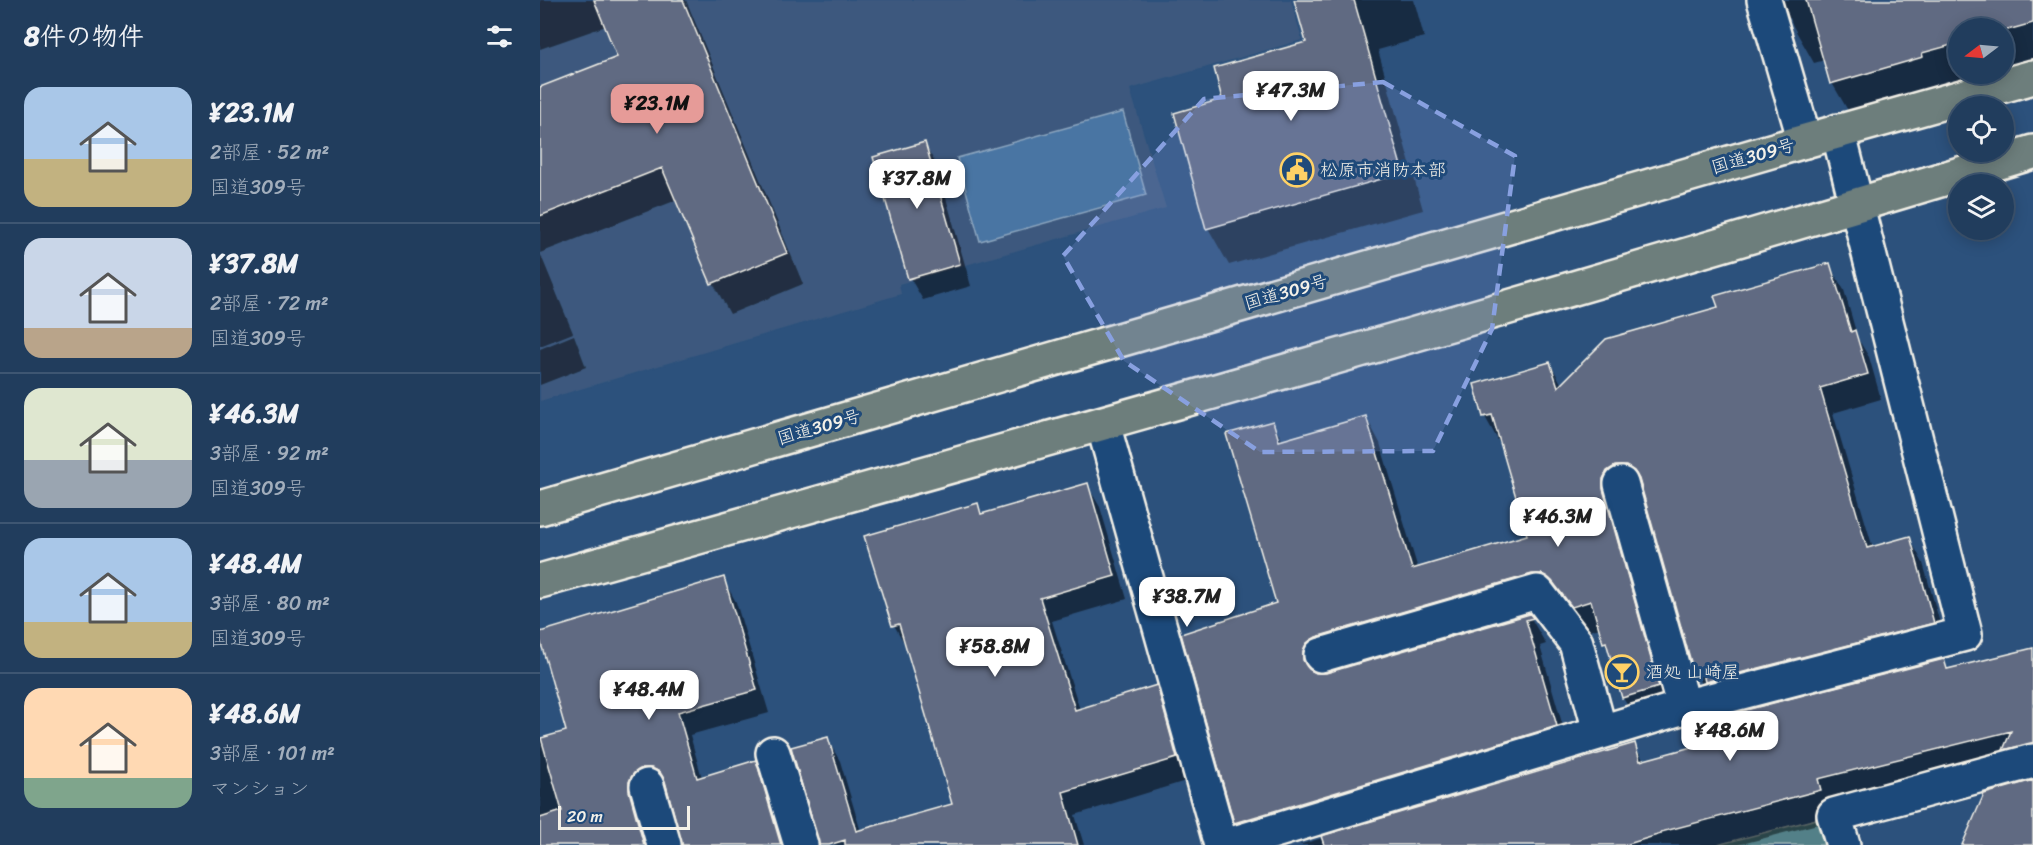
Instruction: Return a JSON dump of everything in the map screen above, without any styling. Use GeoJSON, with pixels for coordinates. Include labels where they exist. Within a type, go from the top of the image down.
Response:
{"type":"FeatureCollection","features":[{"type":"Feature","properties":{"kind":"highway","name":"国道309号"},"geometry":{"type":"LineString","coordinates":[[540,508],[1838,131],[2033,77]]}},
{"type":"Feature","properties":{"kind":"highway"},"geometry":{"type":"LineString","coordinates":[[540,581],[1103,424],[1856,206],[2033,152]]}},
{"type":"Feature","properties":{"kind":"street"},"geometry":{"type":"LineString","coordinates":[[1764,0],[1805,141]]}},
{"type":"Feature","properties":{"kind":"street"},"geometry":{"type":"LineString","coordinates":[[1228,845],[1309,834],[1600,731],[1965,634],[1838,131]]}},
{"type":"Feature","properties":{"kind":"street"},"geometry":{"type":"LineString","coordinates":[[1103,424],[1221,845]]}},
{"type":"Feature","properties":{"kind":"street"},"geometry":{"type":"LineString","coordinates":[[1621,484],[1684,707]]}},
{"type":"Feature","properties":{"kind":"street"},"geometry":{"type":"LineString","coordinates":[[1321,655],[1537,592],[1576,643],[1600,731]]}},
{"type":"Feature","properties":{"kind":"street"},"geometry":{"type":"LineString","coordinates":[[773,753],[801,845]]}},
{"type":"Feature","properties":{"kind":"street"},"geometry":{"type":"LineString","coordinates":[[1843,845],[1834,815],[2033,761]]}},
{"type":"Feature","properties":{"kind":"street"},"geometry":{"type":"LineString","coordinates":[[647,786],[664,845]]}},
{"type":"Feature","properties":{"kind":"highlighted area"},"geometry":{"type":"Polygon","coordinates":[[[1383,82],[1515,156],[1492,329],[1433,451],[1260,452],[1124,361],[1063,256],[1204,99],[1383,82]]]}},
{"type":"Feature","properties":{"kind":"shaded area"},"geometry":{"type":"Polygon","coordinates":[[[540,0],[1291,0],[1302,40],[1130,89],[1166,208],[899,284],[901,294],[540,401],[540,0]]]}},
{"type":"Feature","properties":{"kind":"shaded area"},"geometry":{"type":"Polygon","coordinates":[[[1123,112],[1146,195],[980,241],[957,158],[1123,112]]]}},
{"type":"Feature","properties":{"kind":"green space"},"geometry":{"type":"Polygon","coordinates":[[[1824,817],[1832,845],[1717,845],[1824,817]]]}},
{"type":"Feature","properties":{"kind":"building"},"geometry":{"type":"Polygon","coordinates":[[[594,0],[683,0],[787,253],[711,284],[662,168],[540,216],[540,87],[617,57],[594,0]]]}},
{"type":"Feature","properties":{"kind":"building"},"geometry":{"type":"Polygon","coordinates":[[[1294,0],[1354,0],[1403,173],[1206,229],[1174,113],[1222,99],[1214,68],[1306,42],[1294,0]]]}},
{"type":"Feature","properties":{"kind":"building"},"geometry":{"type":"Polygon","coordinates":[[[1806,0],[2033,0],[2033,23],[2014,28],[2014,18],[1948,18],[1948,46],[1922,53],[1923,57],[1830,84],[1806,0]]]}},
{"type":"Feature","properties":{"kind":"building"},"geometry":{"type":"Polygon","coordinates":[[[925,142],[960,264],[908,279],[873,157],[925,142]]]}},
{"type":"Feature","properties":{"kind":"building"},"geometry":{"type":"Polygon","coordinates":[[[1830,263],[1851,332],[1855,330],[1868,374],[1820,388],[1867,548],[1910,536],[1934,623],[1705,682],[1703,673],[1695,676],[1639,479],[1634,471],[1626,466],[1615,466],[1607,471],[1603,479],[1603,489],[1659,687],[1622,698],[1606,642],[1603,643],[1591,601],[1572,607],[1552,581],[1542,574],[1532,574],[1316,637],[1307,643],[1303,651],[1303,660],[1309,669],[1316,673],[1326,673],[1530,614],[1533,618],[1526,620],[1557,726],[1234,823],[1181,634],[1276,603],[1226,434],[1273,421],[1279,441],[1366,416],[1412,569],[1527,535],[1492,415],[1483,417],[1474,384],[1550,362],[1558,387],[1606,339],[1718,307],[1714,296],[1830,263]]]}},
{"type":"Feature","properties":{"kind":"building"},"geometry":{"type":"Polygon","coordinates":[[[1088,483],[1115,576],[1040,598],[1075,710],[1157,685],[1177,758],[1063,792],[1078,845],[845,845],[845,840],[829,845],[819,845],[791,747],[828,737],[856,831],[952,804],[899,624],[892,626],[864,536],[978,503],[981,514],[1088,483]]]}},
{"type":"Feature","properties":{"kind":"building"},"geometry":{"type":"Polygon","coordinates":[[[724,577],[757,690],[678,712],[697,778],[756,760],[781,845],[682,845],[665,781],[660,772],[651,768],[642,768],[634,773],[629,782],[629,791],[644,845],[540,845],[540,818],[562,811],[541,738],[566,731],[540,640],[540,632],[724,577]]]}},
{"type":"Feature","properties":{"kind":"building"},"geometry":{"type":"Polygon","coordinates":[[[2033,648],[2033,743],[2003,750],[2011,731],[1818,779],[1821,790],[1661,832],[1661,834],[1625,845],[1324,845],[1321,836],[1635,743],[1640,761],[1721,739],[1715,718],[1944,659],[1947,669],[2033,648]]]}},
{"type":"Feature","properties":{"kind":"building"},"geometry":{"type":"Polygon","coordinates":[[[2033,780],[2033,845],[1962,845],[1984,794],[2033,780]]]}},
{"type":"Feature","properties":{"kind":"place","name":"松原市消防本部"},"geometry":{"type":"Point","coordinates":[1297,170]}},
{"type":"Feature","properties":{"kind":"place","name":"酒処 山崎屋"},"geometry":{"type":"Point","coordinates":[1622,672]}}]}
